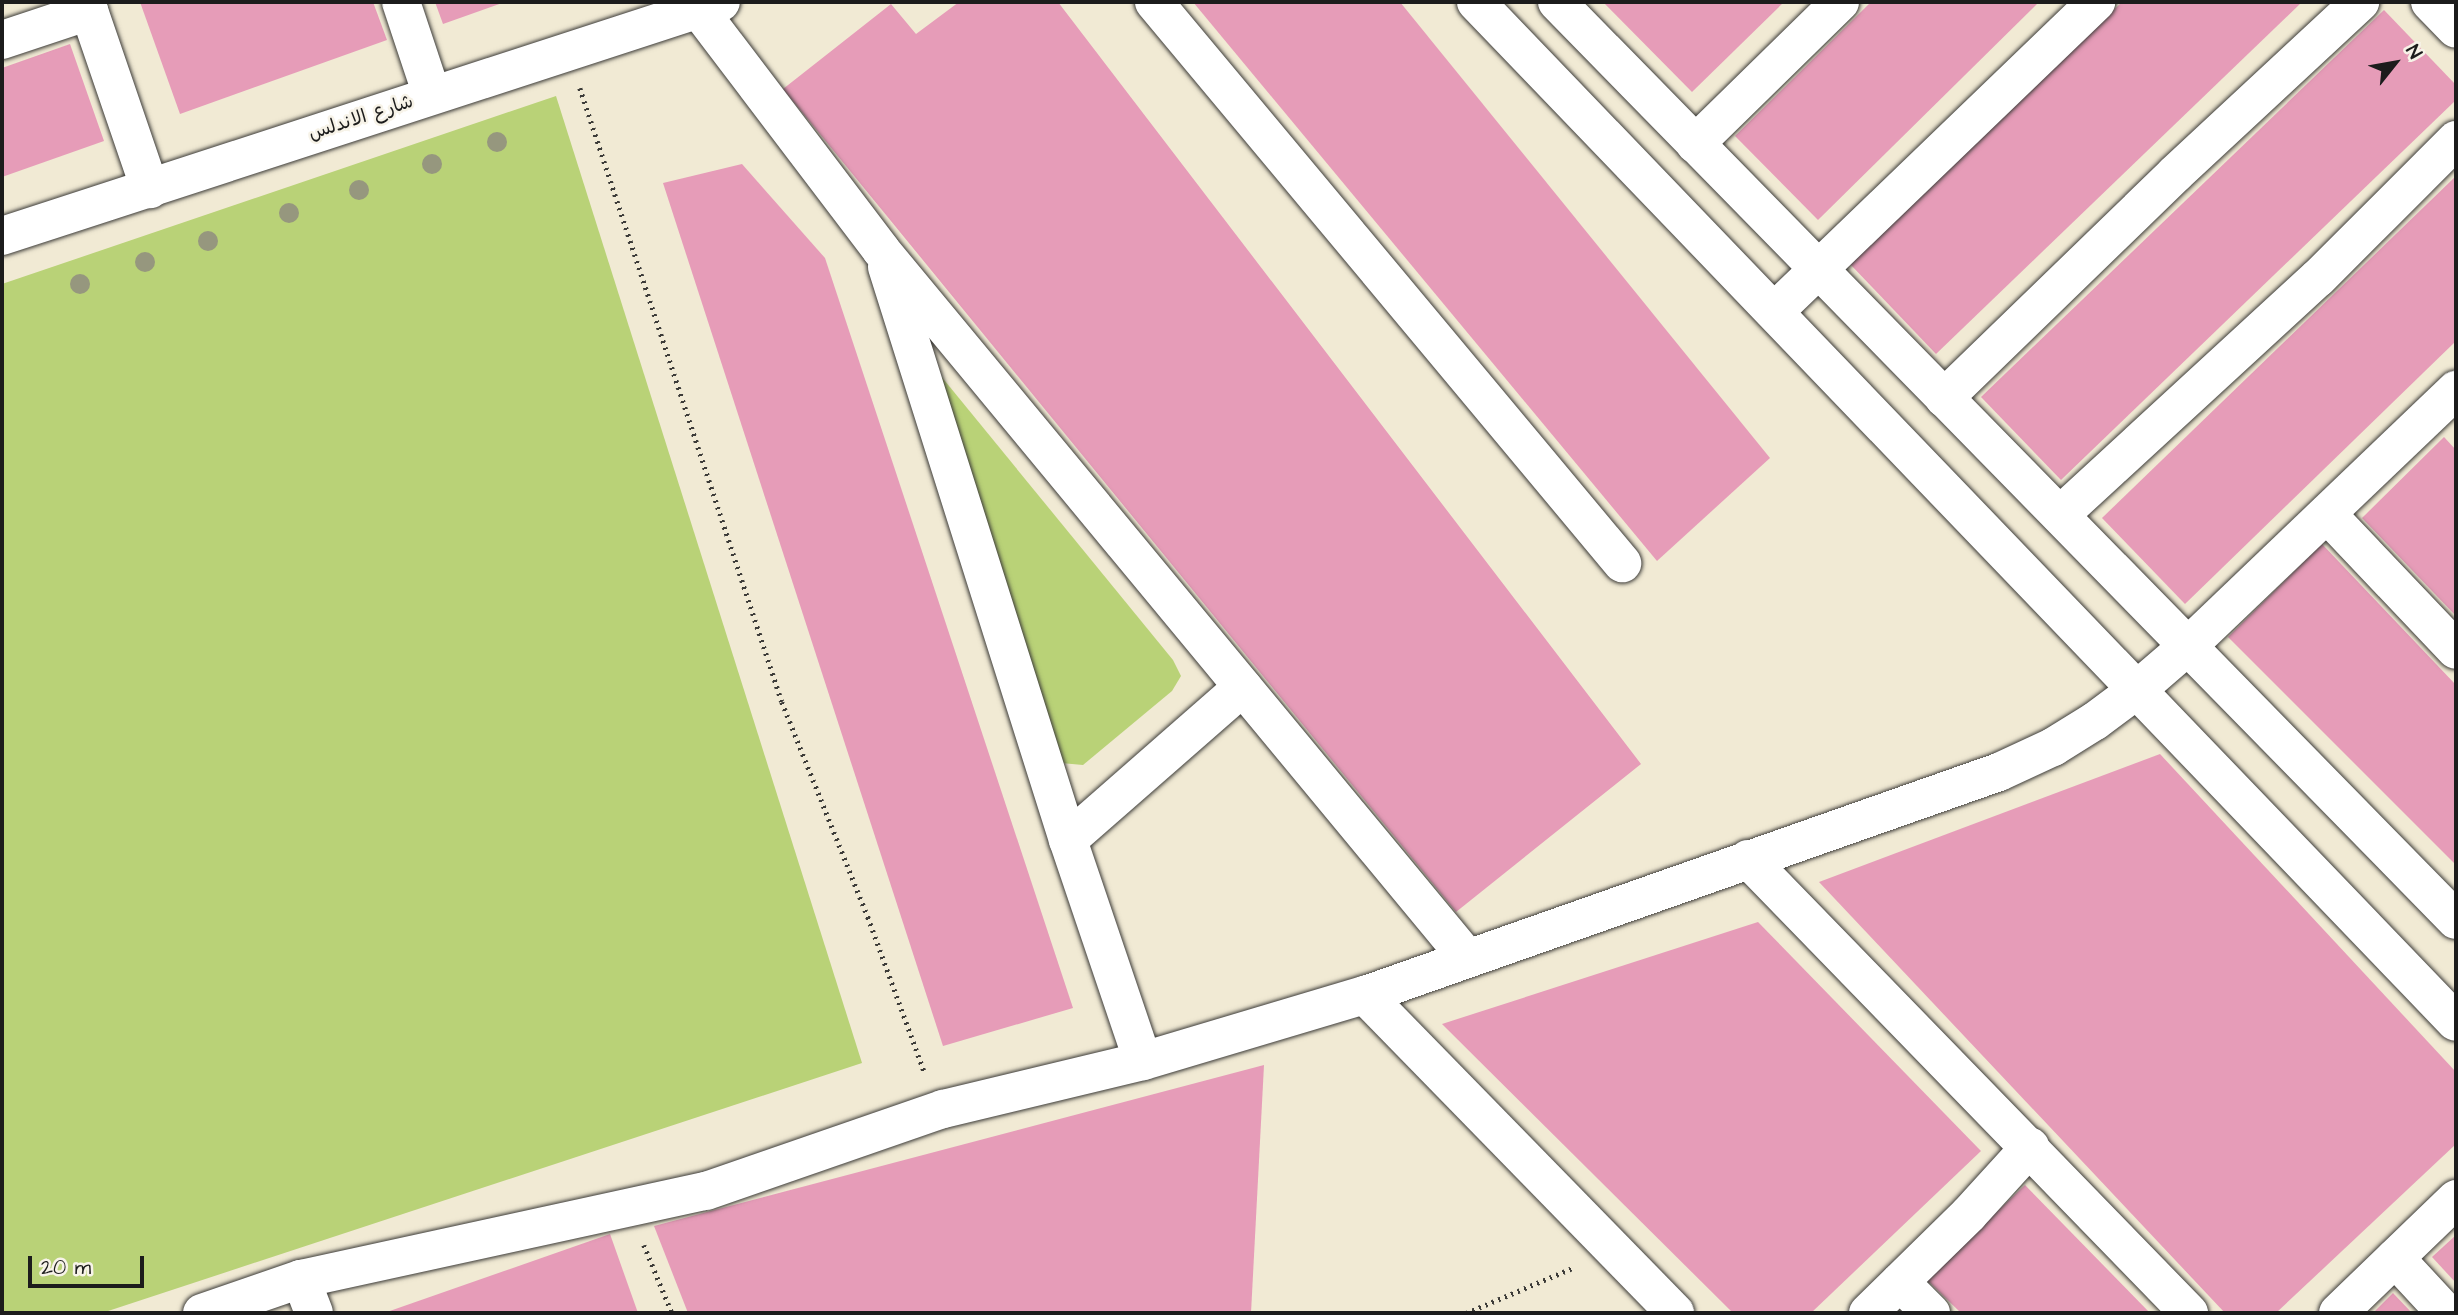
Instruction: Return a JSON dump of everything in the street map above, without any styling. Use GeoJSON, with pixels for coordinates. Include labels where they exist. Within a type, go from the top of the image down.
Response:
{"type":"FeatureCollection","features":[{"type":"Feature","properties":{"kind":"street"},"geometry":{"type":"LineString","coordinates":[[401,2],[432,95]]}},
{"type":"Feature","properties":{"kind":"street"},"geometry":{"type":"LineString","coordinates":[[1154,2],[1622,563]]}},
{"type":"Feature","properties":{"kind":"street"},"geometry":{"type":"LineString","coordinates":[[1476,2],[2456,1022]]}},
{"type":"Feature","properties":{"kind":"street"},"geometry":{"type":"LineString","coordinates":[[1695,144],[1840,2]]}},
{"type":"Feature","properties":{"kind":"street"},"geometry":{"type":"LineString","coordinates":[[1774,311],[2096,2]]}},
{"type":"Feature","properties":{"kind":"street"},"geometry":{"type":"LineString","coordinates":[[1944,398],[2175,174],[2360,2]]}},
{"type":"Feature","properties":{"kind":"street"},"geometry":{"type":"LineString","coordinates":[[2430,2],[2456,30]]}},
{"type":"Feature","properties":{"kind":"street"},"geometry":{"type":"LineString","coordinates":[[705,4],[881,250],[1468,959]]}},
{"type":"Feature","properties":{"kind":"street","name":"شارع الاندلس"},"geometry":{"type":"LineString","coordinates":[[2,236],[568,53],[705,4]]}},
{"type":"Feature","properties":{"kind":"street"},"geometry":{"type":"LineString","coordinates":[[2,40],[87,6],[150,189]]}},
{"type":"Feature","properties":{"kind":"street"},"geometry":{"type":"LineString","coordinates":[[1530,59],[1572,7],[1695,144],[2456,920]]}},
{"type":"Feature","properties":{"kind":"street"},"geometry":{"type":"LineString","coordinates":[[2060,515],[2318,278],[2456,140]]}},
{"type":"Feature","properties":{"kind":"street"},"geometry":{"type":"LineString","coordinates":[[881,250],[1068,839],[1143,1061]]}},
{"type":"Feature","properties":{"kind":"street"},"geometry":{"type":"LineString","coordinates":[[202,1313],[308,1296],[482,1242],[627,1206],[706,1191],[943,1109],[1143,1061],[1365,995],[1998,772],[2053,747],[2095,722],[2138,689],[2452,402]]}},
{"type":"Feature","properties":{"kind":"street"},"geometry":{"type":"LineString","coordinates":[[2327,514],[2456,650]]}},
{"type":"Feature","properties":{"kind":"street"},"geometry":{"type":"LineString","coordinates":[[1068,839],[1243,687]]}},
{"type":"Feature","properties":{"kind":"street"},"geometry":{"type":"LineString","coordinates":[[1748,859],[2189,1313]]}},
{"type":"Feature","properties":{"kind":"street"},"geometry":{"type":"LineString","coordinates":[[1365,995],[1675,1313]]}},
{"type":"Feature","properties":{"kind":"street"},"geometry":{"type":"LineString","coordinates":[[1868,1313],[2030,1147]]}},
{"type":"Feature","properties":{"kind":"street"},"geometry":{"type":"LineString","coordinates":[[2338,1313],[2456,1199]]}},
{"type":"Feature","properties":{"kind":"street"},"geometry":{"type":"LineString","coordinates":[[2395,1258],[2446,1313]]}},
{"type":"Feature","properties":{"kind":"street"},"geometry":{"type":"LineString","coordinates":[[1900,1282],[1931,1313]]}},
{"type":"Feature","properties":{"kind":"path"},"geometry":{"type":"LineString","coordinates":[[568,53],[782,702],[863,905],[920,1063],[943,1109]]}},
{"type":"Feature","properties":{"kind":"path"},"geometry":{"type":"LineString","coordinates":[[627,1206],[672,1313]]}},
{"type":"Feature","properties":{"kind":"path"},"geometry":{"type":"LineString","coordinates":[[1466,1313],[1614,1250]]}},
{"type":"Feature","properties":{"kind":"green space"},"geometry":{"type":"Polygon","coordinates":[[[556,96],[862,1063],[102,1313],[2,1313],[2,284],[556,96]]]}},
{"type":"Feature","properties":{"kind":"green space"},"geometry":{"type":"Polygon","coordinates":[[[936,370],[1173,660],[1181,676],[1172,691],[1083,765],[1061,763],[936,370]]]}},
{"type":"Feature","properties":{"kind":"building"},"geometry":{"type":"Polygon","coordinates":[[[140,2],[373,2],[387,40],[180,114],[140,2]]]}},
{"type":"Feature","properties":{"kind":"building"},"geometry":{"type":"Polygon","coordinates":[[[435,2],[505,2],[443,24],[435,2]]]}},
{"type":"Feature","properties":{"kind":"building"},"geometry":{"type":"Polygon","coordinates":[[[959,2],[1058,2],[1641,764],[1456,912],[783,89],[891,4],[916,34],[959,2]]]}},
{"type":"Feature","properties":{"kind":"building"},"geometry":{"type":"Polygon","coordinates":[[[1193,2],[1400,2],[1770,458],[1657,561],[1193,2]]]}},
{"type":"Feature","properties":{"kind":"building"},"geometry":{"type":"Polygon","coordinates":[[[1603,2],[1784,2],[1692,92],[1603,2]]]}},
{"type":"Feature","properties":{"kind":"building"},"geometry":{"type":"Polygon","coordinates":[[[1871,2],[2039,2],[1818,220],[1735,136],[1871,2]]]}},
{"type":"Feature","properties":{"kind":"building"},"geometry":{"type":"Polygon","coordinates":[[[2122,2],[2302,2],[1936,354],[1850,264],[2122,2]]]}},
{"type":"Feature","properties":{"kind":"building"},"geometry":{"type":"Polygon","coordinates":[[[2384,10],[2456,85],[2456,100],[2061,480],[1981,397],[2384,10]]]}},
{"type":"Feature","properties":{"kind":"building"},"geometry":{"type":"Polygon","coordinates":[[[70,44],[104,141],[2,177],[2,68],[70,44]]]}},
{"type":"Feature","properties":{"kind":"building"},"geometry":{"type":"Polygon","coordinates":[[[742,164],[825,258],[1073,1008],[943,1046],[663,183],[742,164]]]}},
{"type":"Feature","properties":{"kind":"building"},"geometry":{"type":"Polygon","coordinates":[[[2456,176],[2456,341],[2185,604],[2102,518],[2456,176]]]}},
{"type":"Feature","properties":{"kind":"building"},"geometry":{"type":"Polygon","coordinates":[[[2444,437],[2456,450],[2456,616],[2362,518],[2444,437]]]}},
{"type":"Feature","properties":{"kind":"building"},"geometry":{"type":"Polygon","coordinates":[[[2322,544],[2456,685],[2456,865],[2228,637],[2322,544]]]}},
{"type":"Feature","properties":{"kind":"building"},"geometry":{"type":"Polygon","coordinates":[[[2160,754],[2456,1072],[2456,1144],[2276,1313],[2225,1313],[1819,882],[2160,754]]]}},
{"type":"Feature","properties":{"kind":"building"},"geometry":{"type":"Polygon","coordinates":[[[1758,922],[1981,1151],[1811,1313],[1733,1313],[1442,1024],[1758,922]]]}},
{"type":"Feature","properties":{"kind":"building"},"geometry":{"type":"Polygon","coordinates":[[[1264,1065],[1251,1313],[688,1313],[654,1226],[1264,1065]]]}},
{"type":"Feature","properties":{"kind":"building"},"geometry":{"type":"Polygon","coordinates":[[[2025,1185],[2150,1313],[1961,1313],[1926,1279],[2025,1185]]]}},
{"type":"Feature","properties":{"kind":"building"},"geometry":{"type":"Polygon","coordinates":[[[610,1234],[638,1313],[384,1313],[610,1234]]]}},
{"type":"Feature","properties":{"kind":"building"},"geometry":{"type":"Polygon","coordinates":[[[2456,1235],[2456,1283],[2432,1257],[2456,1235]]]}},
{"type":"Feature","properties":{"kind":"building"},"geometry":{"type":"Polygon","coordinates":[[[2393,1293],[2412,1313],[2373,1313],[2393,1293]]]}}]}
